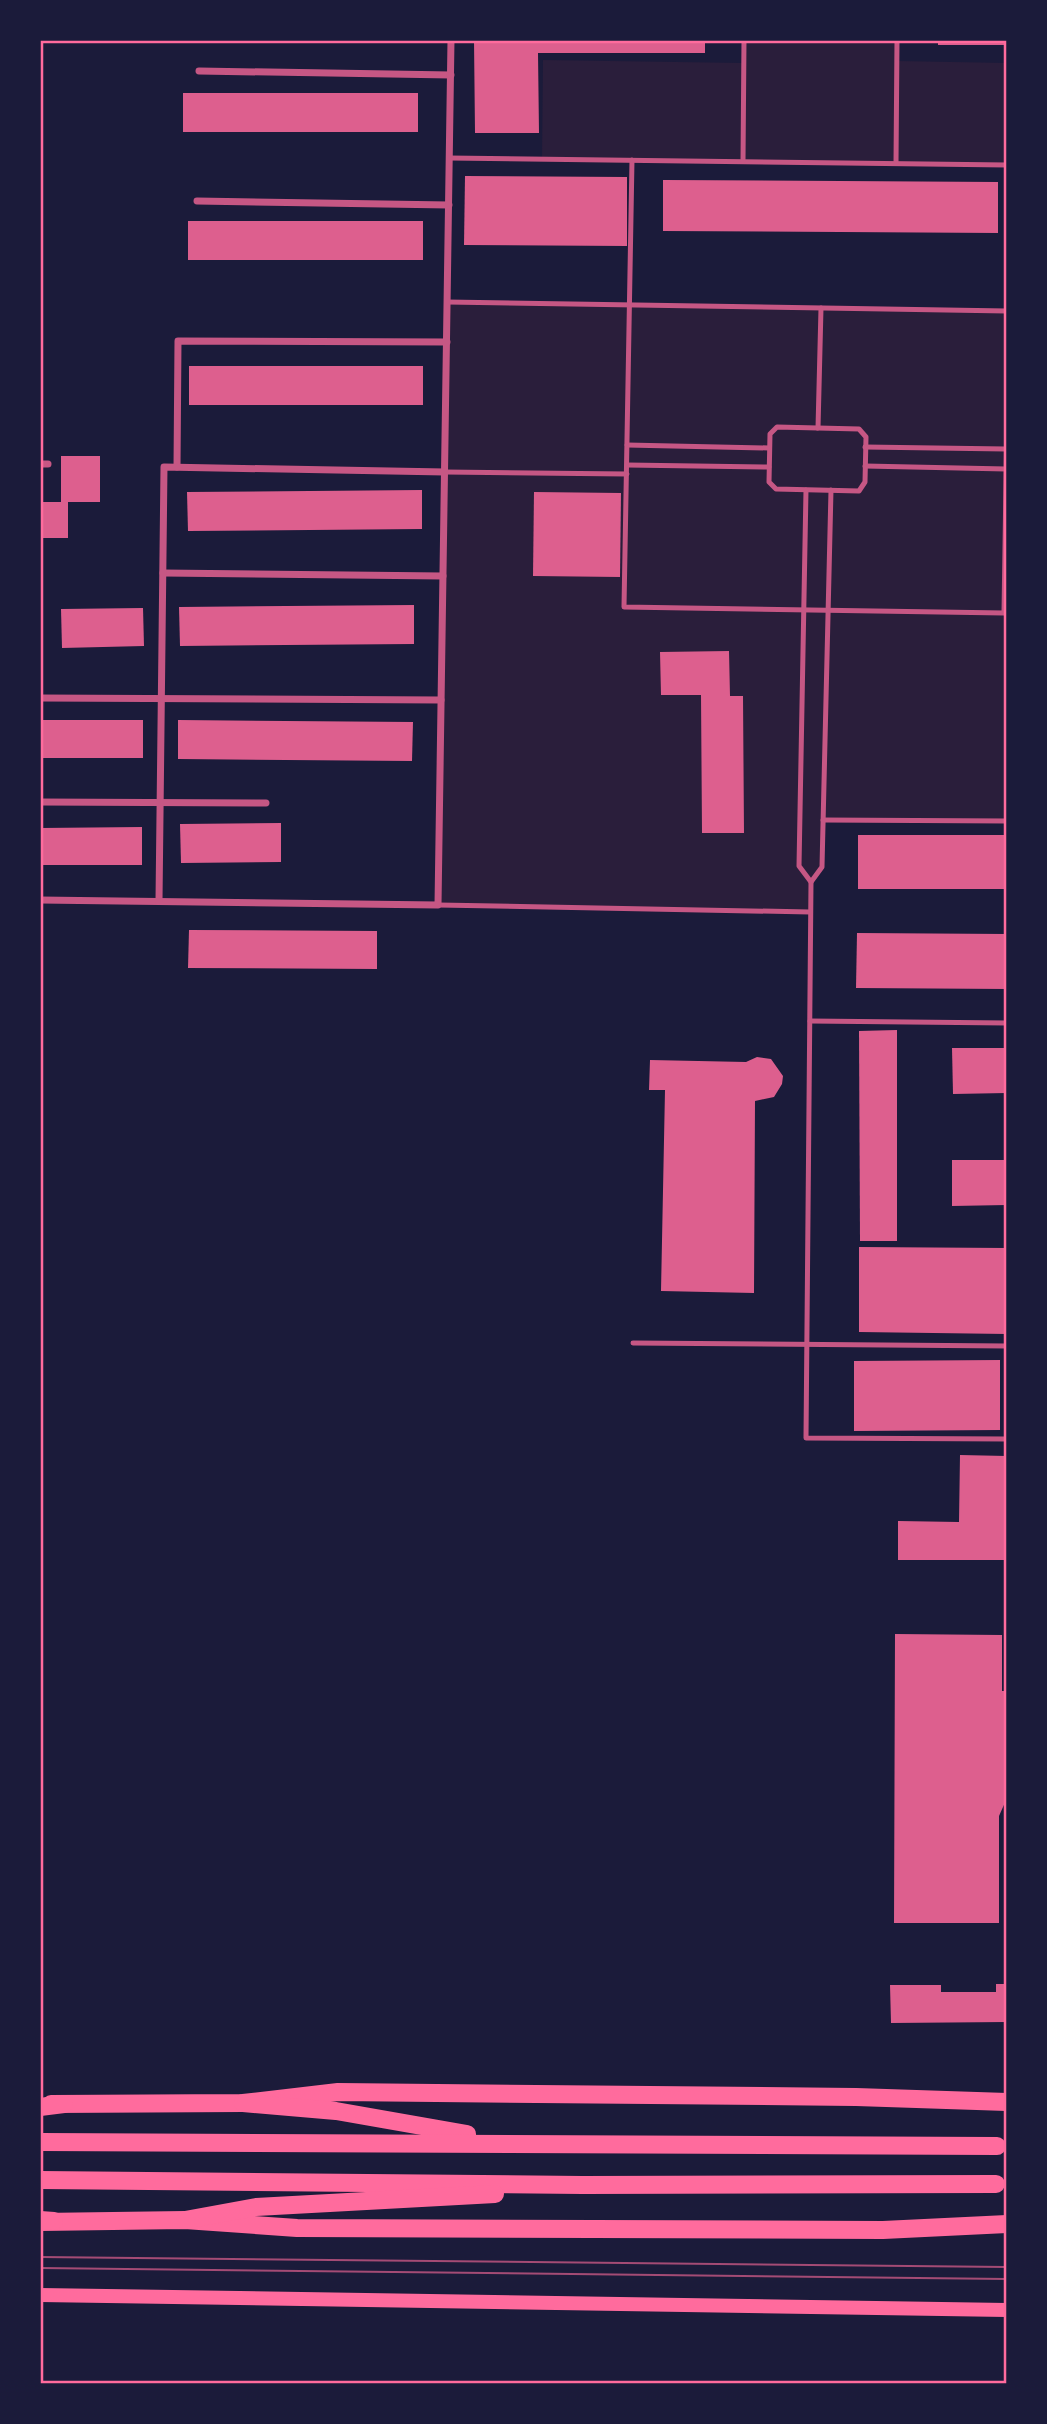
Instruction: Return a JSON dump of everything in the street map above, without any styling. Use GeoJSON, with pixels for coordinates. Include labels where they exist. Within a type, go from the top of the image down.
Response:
{"type":"FeatureCollection","features":[{"type":"Feature","properties":{"kind":"main road"},"geometry":{"type":"LineString","coordinates":[[243,2103],[338,2092],[856,2097],[1007,2102]]}},
{"type":"Feature","properties":{"kind":"main road"},"geometry":{"type":"LineString","coordinates":[[40,2105],[243,2103],[335,2111],[512,2142]]}},
{"type":"Feature","properties":{"kind":"main road"},"geometry":{"type":"LineString","coordinates":[[40,2142],[512,2142],[997,2147]]}},
{"type":"Feature","properties":{"kind":"main road"},"geometry":{"type":"LineString","coordinates":[[40,2180],[583,2185],[996,2184]]}},
{"type":"Feature","properties":{"kind":"main road"},"geometry":{"type":"LineString","coordinates":[[186,2220],[257,2207],[448,2199],[583,2185]]}},
{"type":"Feature","properties":{"kind":"main road"},"geometry":{"type":"LineString","coordinates":[[45,2221],[186,2220],[297,2228],[869,2230],[1007,2224]]}},
{"type":"Feature","properties":{"kind":"main road"},"geometry":{"type":"LineString","coordinates":[[40,2295],[1007,2310]]}},
{"type":"Feature","properties":{"kind":"street"},"geometry":{"type":"LineString","coordinates":[[40,900],[438,905],[451,40]]}},
{"type":"Feature","properties":{"kind":"street"},"geometry":{"type":"LineString","coordinates":[[199,71],[451,75]]}},
{"type":"Feature","properties":{"kind":"street"},"geometry":{"type":"LineString","coordinates":[[197,201],[449,205]]}},
{"type":"Feature","properties":{"kind":"street"},"geometry":{"type":"LineString","coordinates":[[177,467],[178,341],[447,342]]}},
{"type":"Feature","properties":{"kind":"street"},"geometry":{"type":"LineString","coordinates":[[159,901],[164,467],[445,472]]}},
{"type":"Feature","properties":{"kind":"street"},"geometry":{"type":"LineString","coordinates":[[163,573],[443,576]]}},
{"type":"Feature","properties":{"kind":"street"},"geometry":{"type":"LineString","coordinates":[[40,698],[441,700]]}},
{"type":"Feature","properties":{"kind":"street"},"geometry":{"type":"LineString","coordinates":[[40,802],[266,803]]}},
{"type":"Feature","properties":{"kind":"lane"},"geometry":{"type":"LineString","coordinates":[[743,162],[744,40]]}},
{"type":"Feature","properties":{"kind":"lane"},"geometry":{"type":"LineString","coordinates":[[896,163],[897,40]]}},
{"type":"Feature","properties":{"kind":"lane"},"geometry":{"type":"LineString","coordinates":[[449,158],[1007,165]]}},
{"type":"Feature","properties":{"kind":"lane"},"geometry":{"type":"LineString","coordinates":[[632,160],[624,607],[1004,613],[1007,414]]}},
{"type":"Feature","properties":{"kind":"lane"},"geometry":{"type":"LineString","coordinates":[[447,302],[1007,311]]}},
{"type":"Feature","properties":{"kind":"lane"},"geometry":{"type":"LineString","coordinates":[[818,428],[821,308]]}},
{"type":"Feature","properties":{"kind":"lane"},"geometry":{"type":"LineString","coordinates":[[777,428],[818,428],[859,429],[866,437],[865,482],[859,491],[776,489],[769,482],[770,434],[777,428]]}},
{"type":"Feature","properties":{"kind":"lane"},"geometry":{"type":"LineString","coordinates":[[627,445],[769,448]]}},
{"type":"Feature","properties":{"kind":"lane"},"geometry":{"type":"LineString","coordinates":[[865,447],[1006,449]]}},
{"type":"Feature","properties":{"kind":"lane"},"geometry":{"type":"LineString","coordinates":[[627,465],[769,467]]}},
{"type":"Feature","properties":{"kind":"lane"},"geometry":{"type":"LineString","coordinates":[[865,467],[1006,469]]}},
{"type":"Feature","properties":{"kind":"lane"},"geometry":{"type":"LineString","coordinates":[[445,472],[627,474]]}},
{"type":"Feature","properties":{"kind":"lane"},"geometry":{"type":"LineString","coordinates":[[806,490],[799,866],[811,881]]}},
{"type":"Feature","properties":{"kind":"lane"},"geometry":{"type":"LineString","coordinates":[[831,491],[821,867],[811,881],[810,912],[806,1438],[1007,1439]]}},
{"type":"Feature","properties":{"kind":"lane"},"geometry":{"type":"LineString","coordinates":[[823,820],[1007,821]]}},
{"type":"Feature","properties":{"kind":"lane"},"geometry":{"type":"LineString","coordinates":[[438,905],[810,912]]}},
{"type":"Feature","properties":{"kind":"lane"},"geometry":{"type":"LineString","coordinates":[[810,1021],[1007,1023]]}},
{"type":"Feature","properties":{"kind":"lane"},"geometry":{"type":"LineString","coordinates":[[633,1343],[1007,1346]]}},
{"type":"Feature","properties":{"kind":"shaded area"},"geometry":{"type":"Polygon","coordinates":[[[744,40],[897,40],[897,61],[1007,63],[1007,165],[542,159],[543,60],[743,63],[744,40]]]}},
{"type":"Feature","properties":{"kind":"shaded area"},"geometry":{"type":"Polygon","coordinates":[[[447,302],[1007,311],[1007,821],[823,820],[822,867],[811,882],[810,912],[438,905],[447,302]]]}},
{"type":"Feature","properties":{"kind":"building"},"geometry":{"type":"Polygon","coordinates":[[[474,40],[705,40],[705,53],[538,53],[539,133],[475,133],[474,40]]]}},
{"type":"Feature","properties":{"kind":"building"},"geometry":{"type":"Polygon","coordinates":[[[938,40],[1007,40],[1007,45],[938,45],[938,40]]]}},
{"type":"Feature","properties":{"kind":"building"},"geometry":{"type":"Polygon","coordinates":[[[183,93],[418,93],[418,132],[183,132],[183,93]]]}},
{"type":"Feature","properties":{"kind":"building"},"geometry":{"type":"Polygon","coordinates":[[[465,176],[627,177],[627,246],[464,245],[465,176]]]}},
{"type":"Feature","properties":{"kind":"building"},"geometry":{"type":"Polygon","coordinates":[[[663,180],[998,182],[998,233],[663,231],[663,180]]]}},
{"type":"Feature","properties":{"kind":"building"},"geometry":{"type":"Polygon","coordinates":[[[188,221],[423,221],[423,260],[188,260],[188,221]]]}},
{"type":"Feature","properties":{"kind":"building"},"geometry":{"type":"Polygon","coordinates":[[[189,366],[423,366],[423,405],[189,405],[189,366]]]}},
{"type":"Feature","properties":{"kind":"building"},"geometry":{"type":"Polygon","coordinates":[[[61,456],[100,456],[100,502],[68,502],[68,538],[40,538],[40,502],[61,502],[61,456]]]}},
{"type":"Feature","properties":{"kind":"building"},"geometry":{"type":"Polygon","coordinates":[[[422,490],[422,529],[188,531],[187,492],[422,490]]]}},
{"type":"Feature","properties":{"kind":"building"},"geometry":{"type":"Polygon","coordinates":[[[534,492],[621,493],[620,577],[533,576],[534,492]]]}},
{"type":"Feature","properties":{"kind":"building"},"geometry":{"type":"Polygon","coordinates":[[[414,605],[414,644],[180,646],[179,607],[414,605]]]}},
{"type":"Feature","properties":{"kind":"building"},"geometry":{"type":"Polygon","coordinates":[[[143,608],[144,646],[62,648],[61,609],[143,608]]]}},
{"type":"Feature","properties":{"kind":"building"},"geometry":{"type":"Polygon","coordinates":[[[729,651],[730,696],[743,696],[744,833],[702,833],[701,695],[661,695],[660,652],[729,651]]]}},
{"type":"Feature","properties":{"kind":"building"},"geometry":{"type":"Polygon","coordinates":[[[40,720],[143,720],[143,758],[40,758],[40,720]]]}},
{"type":"Feature","properties":{"kind":"building"},"geometry":{"type":"Polygon","coordinates":[[[178,720],[413,722],[412,761],[178,759],[178,720]]]}},
{"type":"Feature","properties":{"kind":"building"},"geometry":{"type":"Polygon","coordinates":[[[281,823],[281,862],[181,863],[180,824],[281,823]]]}},
{"type":"Feature","properties":{"kind":"building"},"geometry":{"type":"Polygon","coordinates":[[[142,827],[142,865],[40,865],[40,828],[142,827]]]}},
{"type":"Feature","properties":{"kind":"building"},"geometry":{"type":"Polygon","coordinates":[[[858,835],[1007,835],[1007,889],[858,889],[858,835]]]}},
{"type":"Feature","properties":{"kind":"building"},"geometry":{"type":"Polygon","coordinates":[[[189,930],[377,931],[377,969],[188,968],[189,930]]]}},
{"type":"Feature","properties":{"kind":"building"},"geometry":{"type":"Polygon","coordinates":[[[857,933],[1007,934],[1007,989],[856,988],[857,933]]]}},
{"type":"Feature","properties":{"kind":"building"},"geometry":{"type":"Polygon","coordinates":[[[897,1030],[897,1241],[860,1241],[859,1031],[897,1030]]]}},
{"type":"Feature","properties":{"kind":"building"},"geometry":{"type":"Polygon","coordinates":[[[952,1048],[1007,1048],[1007,1093],[953,1094],[952,1048]]]}},
{"type":"Feature","properties":{"kind":"building"},"geometry":{"type":"Polygon","coordinates":[[[757,1057],[771,1059],[783,1076],[782,1084],[774,1097],[755,1101],[754,1293],[661,1291],[665,1090],[649,1090],[650,1060],[746,1062],[757,1057]]]}},
{"type":"Feature","properties":{"kind":"building"},"geometry":{"type":"Polygon","coordinates":[[[952,1160],[1007,1160],[1007,1205],[952,1206],[952,1160]]]}},
{"type":"Feature","properties":{"kind":"building"},"geometry":{"type":"Polygon","coordinates":[[[859,1247],[1007,1248],[1007,1334],[859,1332],[859,1247]]]}},
{"type":"Feature","properties":{"kind":"building"},"geometry":{"type":"Polygon","coordinates":[[[1000,1360],[1000,1430],[854,1431],[854,1361],[1000,1360]]]}},
{"type":"Feature","properties":{"kind":"building"},"geometry":{"type":"Polygon","coordinates":[[[960,1455],[1007,1456],[1007,1560],[898,1560],[898,1521],[959,1522],[960,1455]]]}},
{"type":"Feature","properties":{"kind":"building"},"geometry":{"type":"Polygon","coordinates":[[[895,1634],[1002,1635],[1002,1691],[1007,1691],[1007,1798],[999,1816],[999,1923],[894,1923],[895,1634]]]}},
{"type":"Feature","properties":{"kind":"building"},"geometry":{"type":"Polygon","coordinates":[[[996,1984],[1007,1984],[1007,2022],[891,2023],[890,1985],[941,1985],[941,1992],[996,1992],[996,1984]]]}},
{"type":"Feature","properties":{"kind":"tram line"},"geometry":{"type":"LineString","coordinates":[[40,2257],[1007,2267]]}},
{"type":"Feature","properties":{"kind":"tram line"},"geometry":{"type":"LineString","coordinates":[[40,2268],[1007,2279]]}}]}
